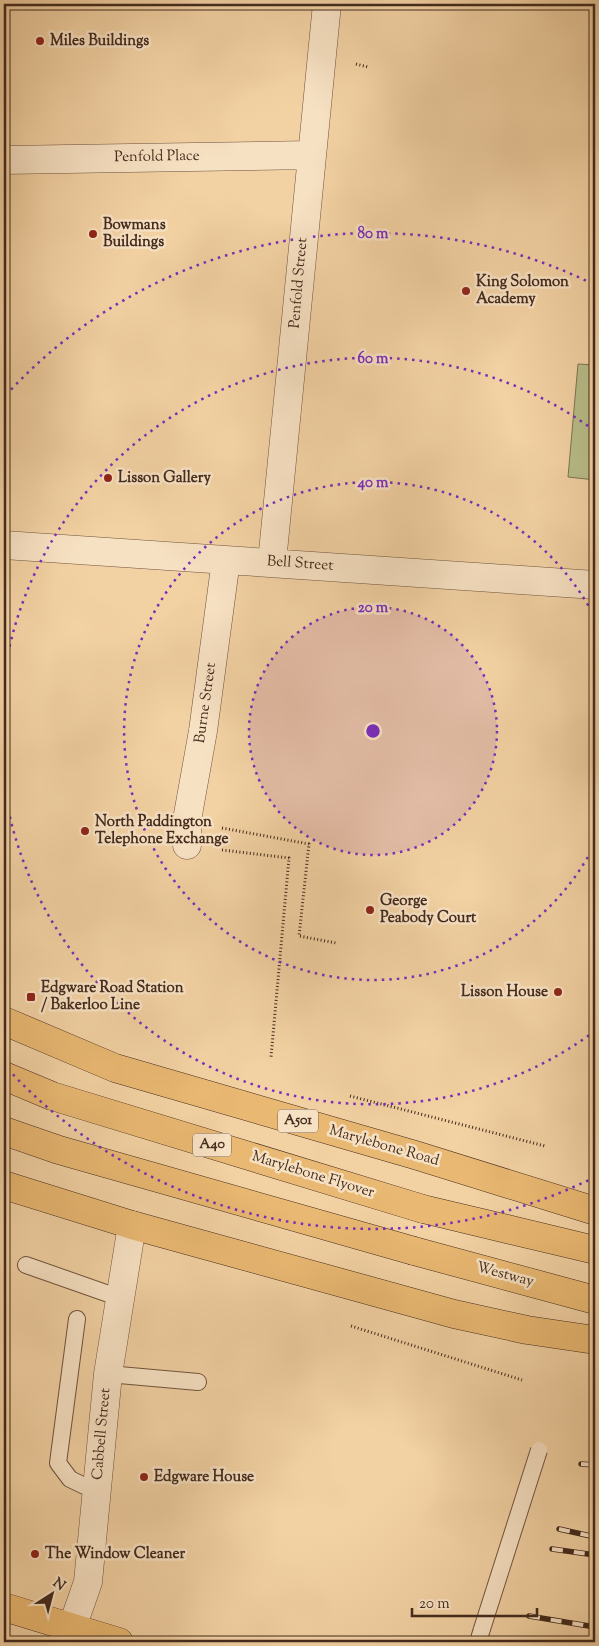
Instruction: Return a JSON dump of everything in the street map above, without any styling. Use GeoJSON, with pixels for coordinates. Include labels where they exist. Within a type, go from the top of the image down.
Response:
{"type":"FeatureCollection","features":[{"type":"Feature","properties":{"kind":"highway","name":"Marylebone Road"},"geometry":{"type":"LineString","coordinates":[[4,1021],[115,1068],[416,1155],[595,1211]]}},
{"type":"Feature","properties":{"kind":"highway","name":"Marylebone Flyover"},"geometry":{"type":"LineString","coordinates":[[4,1076],[52,1096],[423,1209],[595,1250]]}},
{"type":"Feature","properties":{"kind":"highway","name":"Westway"},"geometry":{"type":"LineString","coordinates":[[4,1132],[60,1150],[414,1251],[595,1300]]}},
{"type":"Feature","properties":{"kind":"highway"},"geometry":{"type":"LineString","coordinates":[[4,1184],[132,1225],[454,1314],[527,1330],[595,1340]]}},
{"type":"Feature","properties":{"kind":"highway"},"geometry":{"type":"LineString","coordinates":[[4,1607],[69,1635],[119,1642]]}},
{"type":"Feature","properties":{"kind":"street","name":"Penfold Street"},"geometry":{"type":"LineString","coordinates":[[272,562],[311,155],[323,62],[328,4]]}},
{"type":"Feature","properties":{"kind":"street","name":"Penfold Place"},"geometry":{"type":"LineString","coordinates":[[4,160],[311,155]]}},
{"type":"Feature","properties":{"kind":"street","name":"Bell Street"},"geometry":{"type":"LineString","coordinates":[[4,545],[595,585]]}},
{"type":"Feature","properties":{"kind":"street","name":"Burne Street"},"geometry":{"type":"LineString","coordinates":[[187,833],[226,560]]}},
{"type":"Feature","properties":{"kind":"street","name":"Cabbell Street"},"geometry":{"type":"LineString","coordinates":[[69,1635],[88,1582],[108,1374],[132,1225]]}},
{"type":"Feature","properties":{"kind":"lane"},"geometry":{"type":"LineString","coordinates":[[26,1265],[120,1298]]}},
{"type":"Feature","properties":{"kind":"lane"},"geometry":{"type":"LineString","coordinates":[[77,1319],[58,1463],[70,1478],[97,1492]]}},
{"type":"Feature","properties":{"kind":"lane"},"geometry":{"type":"LineString","coordinates":[[108,1374],[198,1382]]}},
{"type":"Feature","properties":{"kind":"lane"},"geometry":{"type":"LineString","coordinates":[[480,1636],[538,1450]]}},
{"type":"Feature","properties":{"kind":"path"},"geometry":{"type":"LineString","coordinates":[[187,833],[309,844],[299,936],[336,943]]}},
{"type":"Feature","properties":{"kind":"path"},"geometry":{"type":"LineString","coordinates":[[216,849],[289,858],[271,1057]]}},
{"type":"Feature","properties":{"kind":"path"},"geometry":{"type":"LineString","coordinates":[[344,1094],[545,1146]]}},
{"type":"Feature","properties":{"kind":"path"},"geometry":{"type":"LineString","coordinates":[[344,1323],[522,1380]]}},
{"type":"Feature","properties":{"kind":"green space"},"geometry":{"type":"Polygon","coordinates":[[[578,364],[595,365],[595,480],[568,477],[578,364]]]}},
{"type":"Feature","properties":{"kind":"railway"},"geometry":{"type":"LineString","coordinates":[[581,1464],[595,1465]]}},
{"type":"Feature","properties":{"kind":"railway"},"geometry":{"type":"LineString","coordinates":[[559,1529],[595,1537]]}},
{"type":"Feature","properties":{"kind":"railway"},"geometry":{"type":"LineString","coordinates":[[552,1549],[595,1555]]}},
{"type":"Feature","properties":{"kind":"railway"},"geometry":{"type":"LineString","coordinates":[[529,1616],[595,1627]]}},
{"type":"Feature","properties":{"kind":"place","name":"Miles Buildings"},"geometry":{"type":"Point","coordinates":[40,41]}},
{"type":"Feature","properties":{"kind":"place","name":"Bowmans Buildings"},"geometry":{"type":"Point","coordinates":[93,234]}},
{"type":"Feature","properties":{"kind":"place","name":"King Solomon Academy"},"geometry":{"type":"Point","coordinates":[466,291]}},
{"type":"Feature","properties":{"kind":"place","name":"Lisson Gallery"},"geometry":{"type":"Point","coordinates":[108,478]}},
{"type":"Feature","properties":{"kind":"place","name":"North Paddington Telephone Exchange"},"geometry":{"type":"Point","coordinates":[85,831]}},
{"type":"Feature","properties":{"kind":"place","name":"George Peabody Court"},"geometry":{"type":"Point","coordinates":[370,910]}},
{"type":"Feature","properties":{"kind":"place","name":"Lisson House"},"geometry":{"type":"Point","coordinates":[558,992]}},
{"type":"Feature","properties":{"kind":"place","name":"Edgware Road Station / Bakerloo Line"},"geometry":{"type":"Point","coordinates":[31,997]}},
{"type":"Feature","properties":{"kind":"place","name":"Edgware House"},"geometry":{"type":"Point","coordinates":[144,1477]}},
{"type":"Feature","properties":{"kind":"place","name":"The Window Cleaner"},"geometry":{"type":"Point","coordinates":[35,1554]}}]}
